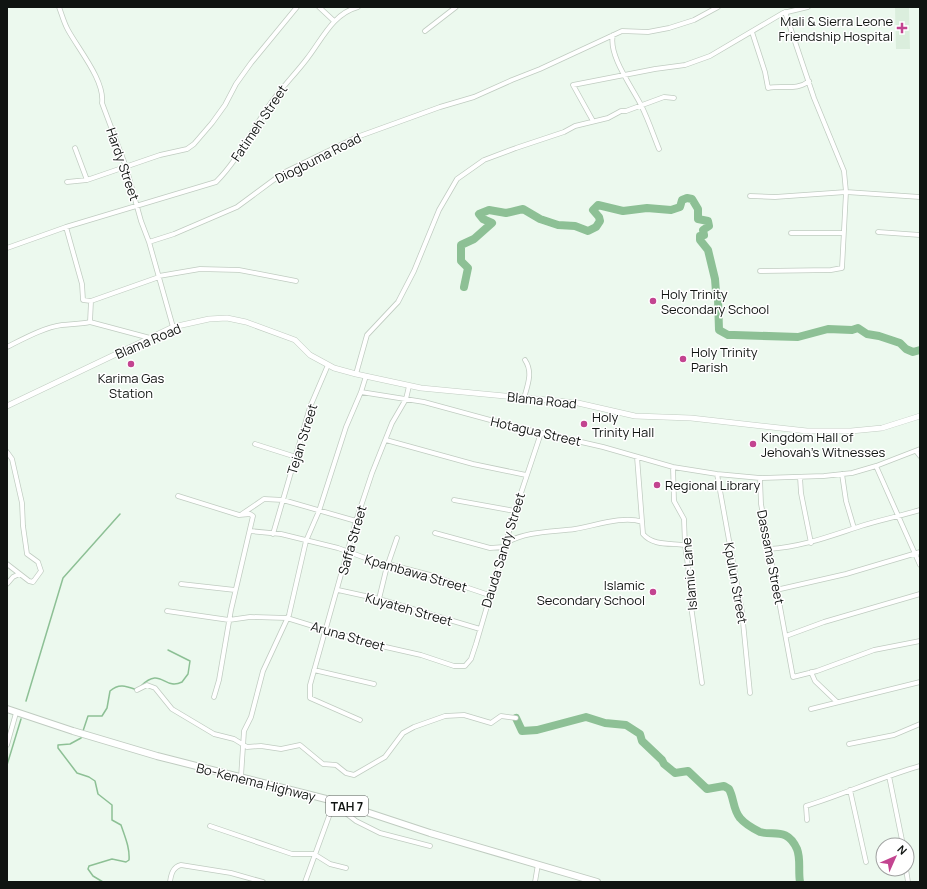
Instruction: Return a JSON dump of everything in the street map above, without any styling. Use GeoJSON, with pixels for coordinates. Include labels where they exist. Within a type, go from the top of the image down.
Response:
{"type":"FeatureCollection","features":[{"type":"Feature","properties":{"kind":"highway","name":"Bo-Kenema Highway"},"geometry":{"type":"LineString","coordinates":[[7,709],[73,731],[191,765],[241,776],[330,800],[430,834],[597,882]]}},
{"type":"Feature","properties":{"kind":"street","name":"Hardy Street"},"geometry":{"type":"LineString","coordinates":[[59,7],[67,29],[102,91],[102,103],[126,167],[140,222],[149,242],[173,327]]}},
{"type":"Feature","properties":{"kind":"street"},"geometry":{"type":"LineString","coordinates":[[67,182],[87,180],[160,155],[187,149],[202,135],[225,105],[236,84],[251,63],[298,7]]}},
{"type":"Feature","properties":{"kind":"street"},"geometry":{"type":"LineString","coordinates":[[319,7],[334,21]]}},
{"type":"Feature","properties":{"kind":"street","name":"Fatimeh Street"},"geometry":{"type":"LineString","coordinates":[[7,248],[66,227],[216,182],[228,169],[246,143],[279,91],[306,60],[334,21],[343,13],[358,7]]}},
{"type":"Feature","properties":{"kind":"street"},"geometry":{"type":"LineString","coordinates":[[425,31],[456,7]]}},
{"type":"Feature","properties":{"kind":"street","name":"Diogbuma Road"},"geometry":{"type":"LineString","coordinates":[[149,242],[174,234],[228,211],[283,173],[357,137],[440,106],[478,96],[622,31],[648,32],[673,27],[694,20],[718,7]]}},
{"type":"Feature","properties":{"kind":"street"},"geometry":{"type":"LineString","coordinates":[[593,122],[573,86],[625,75],[685,65],[710,56],[752,32],[763,23],[786,12],[808,7]]}},
{"type":"Feature","properties":{"kind":"street"},"geometry":{"type":"LineString","coordinates":[[760,271],[831,270],[842,268],[842,233],[846,192],[844,171],[809,81],[786,12]]}},
{"type":"Feature","properties":{"kind":"street"},"geometry":{"type":"LineString","coordinates":[[752,32],[765,72],[768,88],[795,88],[804,85],[809,81]]}},
{"type":"Feature","properties":{"kind":"street"},"geometry":{"type":"LineString","coordinates":[[613,35],[612,41],[616,56],[641,105],[659,148]]}},
{"type":"Feature","properties":{"kind":"street"},"geometry":{"type":"LineString","coordinates":[[356,374],[367,335],[394,308],[405,289],[439,210],[457,179],[484,160],[575,126],[608,118],[621,111],[626,111],[664,97],[674,98]]}},
{"type":"Feature","properties":{"kind":"street"},"geometry":{"type":"LineString","coordinates":[[75,148],[87,180]]}},
{"type":"Feature","properties":{"kind":"street"},"geometry":{"type":"LineString","coordinates":[[750,196],[775,197],[846,192],[920,196]]}},
{"type":"Feature","properties":{"kind":"street"},"geometry":{"type":"LineString","coordinates":[[66,227],[82,284],[83,300],[91,301],[159,276],[200,269],[239,270],[296,281]]}},
{"type":"Feature","properties":{"kind":"street"},"geometry":{"type":"LineString","coordinates":[[878,232],[920,235]]}},
{"type":"Feature","properties":{"kind":"street"},"geometry":{"type":"LineString","coordinates":[[791,233],[842,233]]}},
{"type":"Feature","properties":{"kind":"street"},"geometry":{"type":"LineString","coordinates":[[90,322],[91,301]]}},
{"type":"Feature","properties":{"kind":"street","name":"Blama Road"},"geometry":{"type":"LineString","coordinates":[[7,406],[173,327],[209,319],[226,318],[246,322],[295,340],[310,355],[328,365],[356,374],[409,386],[455,392],[578,403],[636,416],[691,418],[807,431],[851,431],[882,428],[920,416]]}},
{"type":"Feature","properties":{"kind":"street"},"geometry":{"type":"LineString","coordinates":[[7,347],[27,336],[62,325],[74,325],[90,322],[150,338]]}},
{"type":"Feature","properties":{"kind":"street"},"geometry":{"type":"LineString","coordinates":[[524,398],[530,367],[525,360]]}},
{"type":"Feature","properties":{"kind":"street","name":"Tejan Street"},"geometry":{"type":"LineString","coordinates":[[273,534],[310,407],[328,365]]}},
{"type":"Feature","properties":{"kind":"street"},"geometry":{"type":"LineString","coordinates":[[241,776],[244,730],[251,717],[263,671],[286,618],[306,542],[319,510],[346,427],[366,376]]}},
{"type":"Feature","properties":{"kind":"street","name":"Saffa Street"},"geometry":{"type":"LineString","coordinates":[[360,720],[310,698],[310,685],[338,590],[356,521],[372,473],[392,423],[406,399],[409,386]]}},
{"type":"Feature","properties":{"kind":"street","name":"Hotagua Street"},"geometry":{"type":"LineString","coordinates":[[361,392],[424,402],[673,466],[717,474],[760,478],[842,474],[876,466],[918,450]]}},
{"type":"Feature","properties":{"kind":"street","name":"Dauda Sandy Street"},"geometry":{"type":"LineString","coordinates":[[465,666],[471,659],[526,475],[541,433]]}},
{"type":"Feature","properties":{"kind":"street"},"geometry":{"type":"LineString","coordinates":[[386,440],[472,464],[526,475]]}},
{"type":"Feature","properties":{"kind":"street"},"geometry":{"type":"LineString","coordinates":[[255,444],[296,457]]}},
{"type":"Feature","properties":{"kind":"street"},"geometry":{"type":"LineString","coordinates":[[918,450],[920,456]]}},
{"type":"Feature","properties":{"kind":"street"},"geometry":{"type":"LineString","coordinates":[[7,452],[12,459],[22,503],[23,526],[27,554],[38,562],[41,571],[33,582],[29,581],[7,564]]}},
{"type":"Feature","properties":{"kind":"street"},"geometry":{"type":"LineString","coordinates":[[637,457],[643,534],[653,542],[685,544]]}},
{"type":"Feature","properties":{"kind":"street","name":"Islamic Lane"},"geometry":{"type":"LineString","coordinates":[[673,466],[674,502],[684,519],[685,544],[691,587],[692,613],[702,683]]}},
{"type":"Feature","properties":{"kind":"street"},"geometry":{"type":"LineString","coordinates":[[876,466],[918,553],[920,565]]}},
{"type":"Feature","properties":{"kind":"street","name":"Kpulun Street"},"geometry":{"type":"LineString","coordinates":[[717,474],[742,612],[750,693]]}},
{"type":"Feature","properties":{"kind":"street"},"geometry":{"type":"LineString","coordinates":[[842,474],[846,501],[854,528]]}},
{"type":"Feature","properties":{"kind":"street"},"geometry":{"type":"LineString","coordinates":[[800,477],[801,493],[811,543]]}},
{"type":"Feature","properties":{"kind":"street","name":"Dassama Street"},"geometry":{"type":"LineString","coordinates":[[760,478],[761,504],[793,677],[812,672]]}},
{"type":"Feature","properties":{"kind":"street"},"geometry":{"type":"LineString","coordinates":[[178,496],[239,515],[250,514],[253,516],[235,590],[214,697]]}},
{"type":"Feature","properties":{"kind":"street"},"geometry":{"type":"LineString","coordinates":[[239,515],[264,499],[269,499],[283,500],[356,521]]}},
{"type":"Feature","properties":{"kind":"street"},"geometry":{"type":"LineString","coordinates":[[454,500],[515,511]]}},
{"type":"Feature","properties":{"kind":"street"},"geometry":{"type":"LineString","coordinates":[[769,549],[811,543],[854,528],[920,510]]}},
{"type":"Feature","properties":{"kind":"street"},"geometry":{"type":"LineString","coordinates":[[435,533],[490,548],[505,545],[524,536],[576,529],[611,521],[636,520],[642,522]]}},
{"type":"Feature","properties":{"kind":"street","name":"Kpambawa Street"},"geometry":{"type":"LineString","coordinates":[[250,531],[287,535],[306,542],[338,548],[348,553],[388,565],[430,575],[489,595]]}},
{"type":"Feature","properties":{"kind":"street"},"geometry":{"type":"LineString","coordinates":[[379,599],[397,538]]}},
{"type":"Feature","properties":{"kind":"street"},"geometry":{"type":"LineString","coordinates":[[776,590],[846,574],[918,553]]}},
{"type":"Feature","properties":{"kind":"street"},"geometry":{"type":"LineString","coordinates":[[7,584],[13,577],[19,574]]}},
{"type":"Feature","properties":{"kind":"street"},"geometry":{"type":"LineString","coordinates":[[181,584],[235,590]]}},
{"type":"Feature","properties":{"kind":"street","name":"Kuyateh Street"},"geometry":{"type":"LineString","coordinates":[[338,590],[379,599],[480,629]]}},
{"type":"Feature","properties":{"kind":"street"},"geometry":{"type":"LineString","coordinates":[[786,636],[824,622],[920,594]]}},
{"type":"Feature","properties":{"kind":"street","name":"Aruna Street"},"geometry":{"type":"LineString","coordinates":[[167,611],[229,620],[250,617],[286,618],[368,643],[421,655],[454,666],[465,666]]}},
{"type":"Feature","properties":{"kind":"street"},"geometry":{"type":"LineString","coordinates":[[837,702],[815,681],[812,672],[874,650],[920,641]]}},
{"type":"Feature","properties":{"kind":"street"},"geometry":{"type":"LineString","coordinates":[[314,670],[374,684]]}},
{"type":"Feature","properties":{"kind":"street"},"geometry":{"type":"LineString","coordinates":[[811,709],[920,682]]}},
{"type":"Feature","properties":{"kind":"street"},"geometry":{"type":"LineString","coordinates":[[137,690],[147,685],[155,688],[172,709],[214,734],[234,739],[243,746],[281,749],[300,746],[323,764],[336,765],[346,773],[356,775],[385,757],[403,733],[421,724],[445,716],[464,715],[491,723],[501,716],[516,718]]}},
{"type":"Feature","properties":{"kind":"street"},"geometry":{"type":"LineString","coordinates":[[7,745],[16,713]]}},
{"type":"Feature","properties":{"kind":"street"},"geometry":{"type":"LineString","coordinates":[[849,744],[894,735],[920,724]]}},
{"type":"Feature","properties":{"kind":"street"},"geometry":{"type":"LineString","coordinates":[[807,820],[806,806],[827,800],[850,790],[920,766]]}},
{"type":"Feature","properties":{"kind":"street"},"geometry":{"type":"LineString","coordinates":[[889,776],[901,837]]}},
{"type":"Feature","properties":{"kind":"street"},"geometry":{"type":"LineString","coordinates":[[850,790],[866,862]]}},
{"type":"Feature","properties":{"kind":"street"},"geometry":{"type":"LineString","coordinates":[[305,882],[332,808],[330,800]]}},
{"type":"Feature","properties":{"kind":"street"},"geometry":{"type":"LineString","coordinates":[[332,808],[338,807],[356,821],[380,833],[430,846]]}},
{"type":"Feature","properties":{"kind":"street"},"geometry":{"type":"LineString","coordinates":[[210,826],[292,854],[314,854],[330,864],[346,868]]}},
{"type":"Feature","properties":{"kind":"street"},"geometry":{"type":"LineString","coordinates":[[535,882],[538,864]]}},
{"type":"Feature","properties":{"kind":"street"},"geometry":{"type":"LineString","coordinates":[[170,882],[172,871],[176,866],[181,865],[230,873],[263,882]]}},
{"type":"Feature","properties":{"kind":"shaded area","name":"Mali & Sierra Leone Friendship Hospital"},"geometry":{"type":"Polygon","coordinates":[[[895,7],[909,7],[910,49],[896,49],[895,7]]]}},
{"type":"Feature","properties":{"kind":"waterway"},"geometry":{"type":"LineString","coordinates":[[464,287],[468,268],[461,261],[461,245],[474,239],[492,223],[483,219],[479,214],[489,210],[506,213],[523,209],[540,219],[558,225],[575,226],[588,231],[596,227],[600,221],[599,217],[593,210],[598,205],[623,211],[647,208],[671,210],[680,207],[682,200],[687,198],[692,199],[698,209],[698,219],[708,221],[709,226],[703,230],[704,235],[700,236],[700,240],[708,250],[715,279],[718,298],[719,330],[728,335],[798,337],[828,329],[852,330],[858,328],[867,334],[879,336],[900,343],[906,349],[913,352],[920,350]]}},
{"type":"Feature","properties":{"kind":"waterway"},"geometry":{"type":"LineString","coordinates":[[26,701],[63,578],[120,514]]}},
{"type":"Feature","properties":{"kind":"waterway"},"geometry":{"type":"LineString","coordinates":[[141,686],[153,678],[158,678],[171,684],[182,682],[188,674],[190,661],[168,650]]}},
{"type":"Feature","properties":{"kind":"waterway"},"geometry":{"type":"LineString","coordinates":[[83,731],[88,716],[102,716],[107,708],[110,691],[113,688],[123,686],[137,690]]}},
{"type":"Feature","properties":{"kind":"waterway"},"geometry":{"type":"LineString","coordinates":[[516,718],[522,731],[537,730],[586,717],[605,723],[626,725],[640,734],[642,741],[675,773],[688,771],[707,789],[724,786],[729,789],[738,815],[752,828],[760,832],[785,835],[789,838],[797,849],[800,882]]}},
{"type":"Feature","properties":{"kind":"waterway"},"geometry":{"type":"LineString","coordinates":[[7,765],[21,719]]}},
{"type":"Feature","properties":{"kind":"waterway"},"geometry":{"type":"LineString","coordinates":[[82,735],[81,738],[70,744],[58,745],[58,748],[77,773],[89,777],[95,781],[98,794],[112,805],[112,820],[121,825],[129,851],[129,860],[126,862],[112,859],[89,866],[88,869],[93,876],[103,882]]}},
{"type":"Feature","properties":{"kind":"place","name":"Mali & Sierra Leone Friendship Hospital"},"geometry":{"type":"Point","coordinates":[902,28]}},
{"type":"Feature","properties":{"kind":"place","name":"Holy Trinity Secondary School"},"geometry":{"type":"Point","coordinates":[653,301]}},
{"type":"Feature","properties":{"kind":"place","name":"Holy Trinity Parish"},"geometry":{"type":"Point","coordinates":[683,359]}},
{"type":"Feature","properties":{"kind":"place","name":"Karima Gas Station"},"geometry":{"type":"Point","coordinates":[131,364]}},
{"type":"Feature","properties":{"kind":"place","name":"Holy Trinity Hall"},"geometry":{"type":"Point","coordinates":[584,424]}},
{"type":"Feature","properties":{"kind":"place","name":"Kingdom Hall of Jehovah’s Witnesses"},"geometry":{"type":"Point","coordinates":[753,444]}},
{"type":"Feature","properties":{"kind":"place","name":"Regional Library"},"geometry":{"type":"Point","coordinates":[657,485]}},
{"type":"Feature","properties":{"kind":"place","name":"Islamic Secondary School"},"geometry":{"type":"Point","coordinates":[653,592]}}]}
